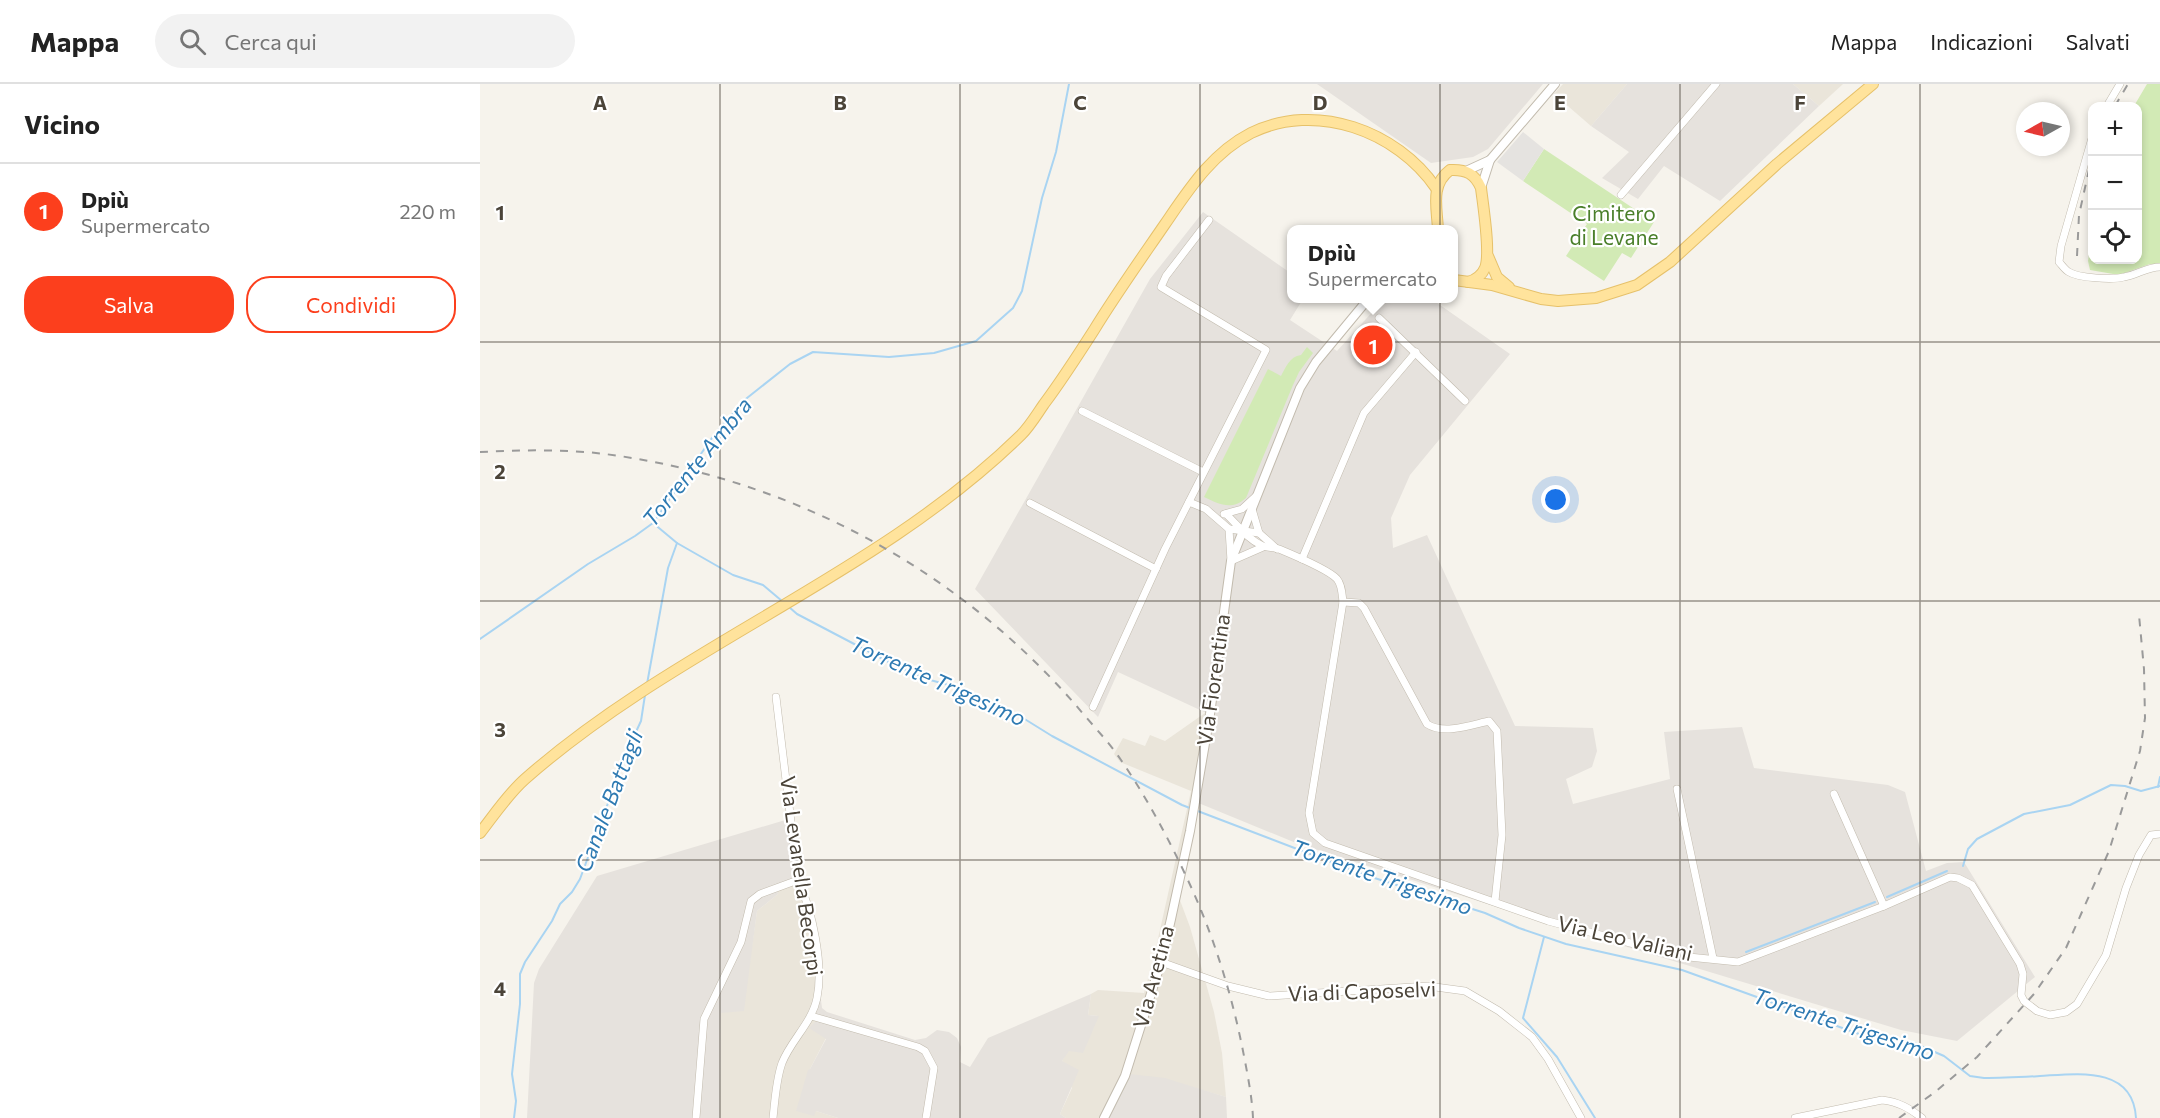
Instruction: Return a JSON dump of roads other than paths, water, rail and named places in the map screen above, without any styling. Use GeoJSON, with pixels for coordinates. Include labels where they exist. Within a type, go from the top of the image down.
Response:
{"type":"FeatureCollection","features":[{"type":"Feature","properties":{"kind":"main road"},"geometry":{"type":"LineString","coordinates":[[1459,282],[1492,285],[1541,299],[1577,301],[1596,298],[1637,285],[1670,262],[1777,164],[1873,84]]}},
{"type":"Feature","properties":{"kind":"main road"},"geometry":{"type":"LineString","coordinates":[[480,833],[522,781],[594,724],[667,673],[821,582],[915,523],[976,476],[1024,432],[1066,375],[1106,310],[1186,193],[1210,163],[1230,145],[1254,132],[1281,122],[1316,120],[1350,125],[1410,157],[1436,188]]}},
{"type":"Feature","properties":{"kind":"main road"},"geometry":{"type":"LineString","coordinates":[[1423,170],[1443,176]]}},
{"type":"Feature","properties":{"kind":"main road"},"geometry":{"type":"LineString","coordinates":[[1438,225],[1436,188],[1443,176],[1450,170],[1467,171],[1477,179],[1481,188],[1487,260],[1482,273],[1474,280],[1459,282]]}},
{"type":"Feature","properties":{"kind":"main road"},"geometry":{"type":"LineString","coordinates":[[1487,253],[1497,277],[1511,289]]}},
{"type":"Feature","properties":{"kind":"street"},"geometry":{"type":"LineString","coordinates":[[1481,188],[1490,160],[1556,84]]}},
{"type":"Feature","properties":{"kind":"street"},"geometry":{"type":"LineString","coordinates":[[1621,195],[1716,84]]}},
{"type":"Feature","properties":{"kind":"street"},"geometry":{"type":"LineString","coordinates":[[2110,102],[2120,84]]}},
{"type":"Feature","properties":{"kind":"street"},"geometry":{"type":"LineString","coordinates":[[2088,152],[2061,246],[2060,262],[2068,272],[2073,274],[2105,278],[2126,277],[2150,267],[2160,267]]}},
{"type":"Feature","properties":{"kind":"street"},"geometry":{"type":"LineString","coordinates":[[1467,171],[1490,160]]}},
{"type":"Feature","properties":{"kind":"street"},"geometry":{"type":"LineString","coordinates":[[1093,707],[1203,472],[1266,350],[1161,286],[1166,276],[1209,220]]}},
{"type":"Feature","properties":{"kind":"street","name":"Via Fiorentina"},"geometry":{"type":"LineString","coordinates":[[1190,831],[1210,714],[1231,561],[1300,388],[1316,362],[1365,303]]}},
{"type":"Feature","properties":{"kind":"street"},"geometry":{"type":"LineString","coordinates":[[1379,318],[1465,401]]}},
{"type":"Feature","properties":{"kind":"street"},"geometry":{"type":"LineString","coordinates":[[1302,560],[1364,413],[1416,352]]}},
{"type":"Feature","properties":{"kind":"street"},"geometry":{"type":"LineString","coordinates":[[1082,411],[1203,472]]}},
{"type":"Feature","properties":{"kind":"street"},"geometry":{"type":"LineString","coordinates":[[1215,515],[1242,509],[1255,497]]}},
{"type":"Feature","properties":{"kind":"street"},"geometry":{"type":"LineString","coordinates":[[1189,502],[1215,515],[1229,529],[1259,533]]}},
{"type":"Feature","properties":{"kind":"street"},"geometry":{"type":"LineString","coordinates":[[1030,503],[1156,569]]}},
{"type":"Feature","properties":{"kind":"street"},"geometry":{"type":"LineString","coordinates":[[1251,507],[1259,533],[1277,549]]}},
{"type":"Feature","properties":{"kind":"street"},"geometry":{"type":"LineString","coordinates":[[1226,514],[1250,539],[1263,547],[1277,549],[1338,580],[1343,602],[1359,603],[1364,608],[1427,724],[1434,728],[1444,729],[1489,721],[1497,731],[1502,835],[1495,901]]}},
{"type":"Feature","properties":{"kind":"street"},"geometry":{"type":"LineString","coordinates":[[1229,529],[1231,561],[1263,547]]}},
{"type":"Feature","properties":{"kind":"street","name":"Via Leo Valiani"},"geometry":{"type":"LineString","coordinates":[[1343,602],[1309,813],[1311,830],[1318,839],[1325,843],[1548,921],[1668,953],[1738,962],[1884,906],[1950,877],[1972,885],[2020,964],[2023,974],[2021,995],[2024,1001],[2037,1011],[2050,1015],[2066,1012],[2077,1004],[2106,955],[2126,888],[2139,855],[2151,836],[2160,834]]}},
{"type":"Feature","properties":{"kind":"street","name":"Via Levanella Becorpi"},"geometry":{"type":"LineString","coordinates":[[773,1118],[782,1064],[811,1016],[818,997],[819,960],[806,897],[798,880],[776,697]]}},
{"type":"Feature","properties":{"kind":"street"},"geometry":{"type":"LineString","coordinates":[[1677,789],[1713,958]]}},
{"type":"Feature","properties":{"kind":"street"},"geometry":{"type":"LineString","coordinates":[[1834,794],[1884,906]]}},
{"type":"Feature","properties":{"kind":"street","name":"Via Aretina"},"geometry":{"type":"LineString","coordinates":[[1104,1118],[1125,1076],[1161,962],[1190,831]]}},
{"type":"Feature","properties":{"kind":"street"},"geometry":{"type":"LineString","coordinates":[[696,1118],[704,1019],[741,942],[751,901],[760,894],[798,880]]}},
{"type":"Feature","properties":{"kind":"street","name":"Via di Caposelvi"},"geometry":{"type":"LineString","coordinates":[[1161,962],[1228,986],[1269,996],[1428,986],[1465,991],[1499,1011],[1532,1037],[1548,1059],[1581,1118]]}},
{"type":"Feature","properties":{"kind":"street"},"geometry":{"type":"LineString","coordinates":[[811,1016],[925,1051],[934,1068],[926,1118]]}},
{"type":"Feature","properties":{"kind":"street"},"geometry":{"type":"LineString","coordinates":[[1795,1118],[1882,1100],[1895,1101],[1908,1107],[1922,1118]]}},
{"type":"Feature","properties":{"kind":"waterway","name":"Torrente Ambra"},"geometry":{"type":"LineString","coordinates":[[480,639],[588,564],[653,523],[714,435],[747,398],[790,364],[813,352],[889,357],[934,353],[976,341],[1013,308],[1022,291],[1042,198],[1056,152],[1069,84]]}},
{"type":"Feature","properties":{"kind":"waterway","name":"Torrente Trigesimo"},"geometry":{"type":"LineString","coordinates":[[653,523],[677,543],[733,575],[763,585],[782,601]]}},
{"type":"Feature","properties":{"kind":"waterway","name":"Canale Battagli"},"geometry":{"type":"LineString","coordinates":[[647,684],[668,568],[677,543]]}},
{"type":"Feature","properties":{"kind":"waterway","name":"Torrente Trigesimo"},"geometry":{"type":"LineString","coordinates":[[789,607],[797,614],[900,668],[923,678],[952,686],[965,696],[984,705],[1023,718],[1052,736],[1182,805],[1365,875],[1485,913],[1519,928],[1566,944],[1682,970],[1859,1034],[1914,1043],[1944,1056],[1970,1076],[1984,1078],[2070,1074],[2100,1076],[2114,1081],[2125,1089],[2132,1101],[2136,1118]]}},
{"type":"Feature","properties":{"kind":"waterway","name":"Canale Battagli"},"geometry":{"type":"LineString","coordinates":[[514,1118],[516,1101],[512,1074],[520,1004],[520,974],[560,904],[572,892],[580,879],[628,749],[641,721],[645,695]]}},
{"type":"Feature","properties":{"kind":"waterway"},"geometry":{"type":"LineString","coordinates":[[2158,787],[2160,777]]}},
{"type":"Feature","properties":{"kind":"waterway"},"geometry":{"type":"LineString","coordinates":[[1963,866],[1968,849],[1977,839],[2024,814],[2070,805],[2111,785],[2141,791],[2160,786]]}},
{"type":"Feature","properties":{"kind":"waterway"},"geometry":{"type":"LineString","coordinates":[[1887,897],[1947,871]]}},
{"type":"Feature","properties":{"kind":"waterway"},"geometry":{"type":"LineString","coordinates":[[1746,952],[1875,902]]}},
{"type":"Feature","properties":{"kind":"waterway"},"geometry":{"type":"LineString","coordinates":[[1544,937],[1523,1018],[1557,1057],[1595,1118]]}},
{"type":"Feature","properties":{"kind":"railway"},"geometry":{"type":"LineString","coordinates":[[2117,102],[2128,84]]}},
{"type":"Feature","properties":{"kind":"railway"},"geometry":{"type":"LineString","coordinates":[[2077,256],[2079,215],[2088,174]]}},
{"type":"Feature","properties":{"kind":"railway"},"geometry":{"type":"LineString","coordinates":[[480,452],[542,450],[605,454],[674,466],[742,485],[807,509],[870,540],[930,576],[986,618],[1038,664],[1104,738],[1141,791],[1159,823],[1192,889],[1223,971],[1244,1056],[1253,1118]]}},
{"type":"Feature","properties":{"kind":"railway"},"geometry":{"type":"LineString","coordinates":[[1899,1118],[1977,1057],[2034,994],[2066,948],[2109,851],[2140,751],[2145,718],[2144,669],[2139,615]]}},
{"type":"Feature","properties":{"kind":"place","name":"Dpiù"},"geometry":{"type":"Point","coordinates":[1373,345]}},
{"type":"Feature","properties":{"kind":"park label","name":"Cimitero di Levane"},"geometry":{"type":"Point","coordinates":[1614,226]}}]}
